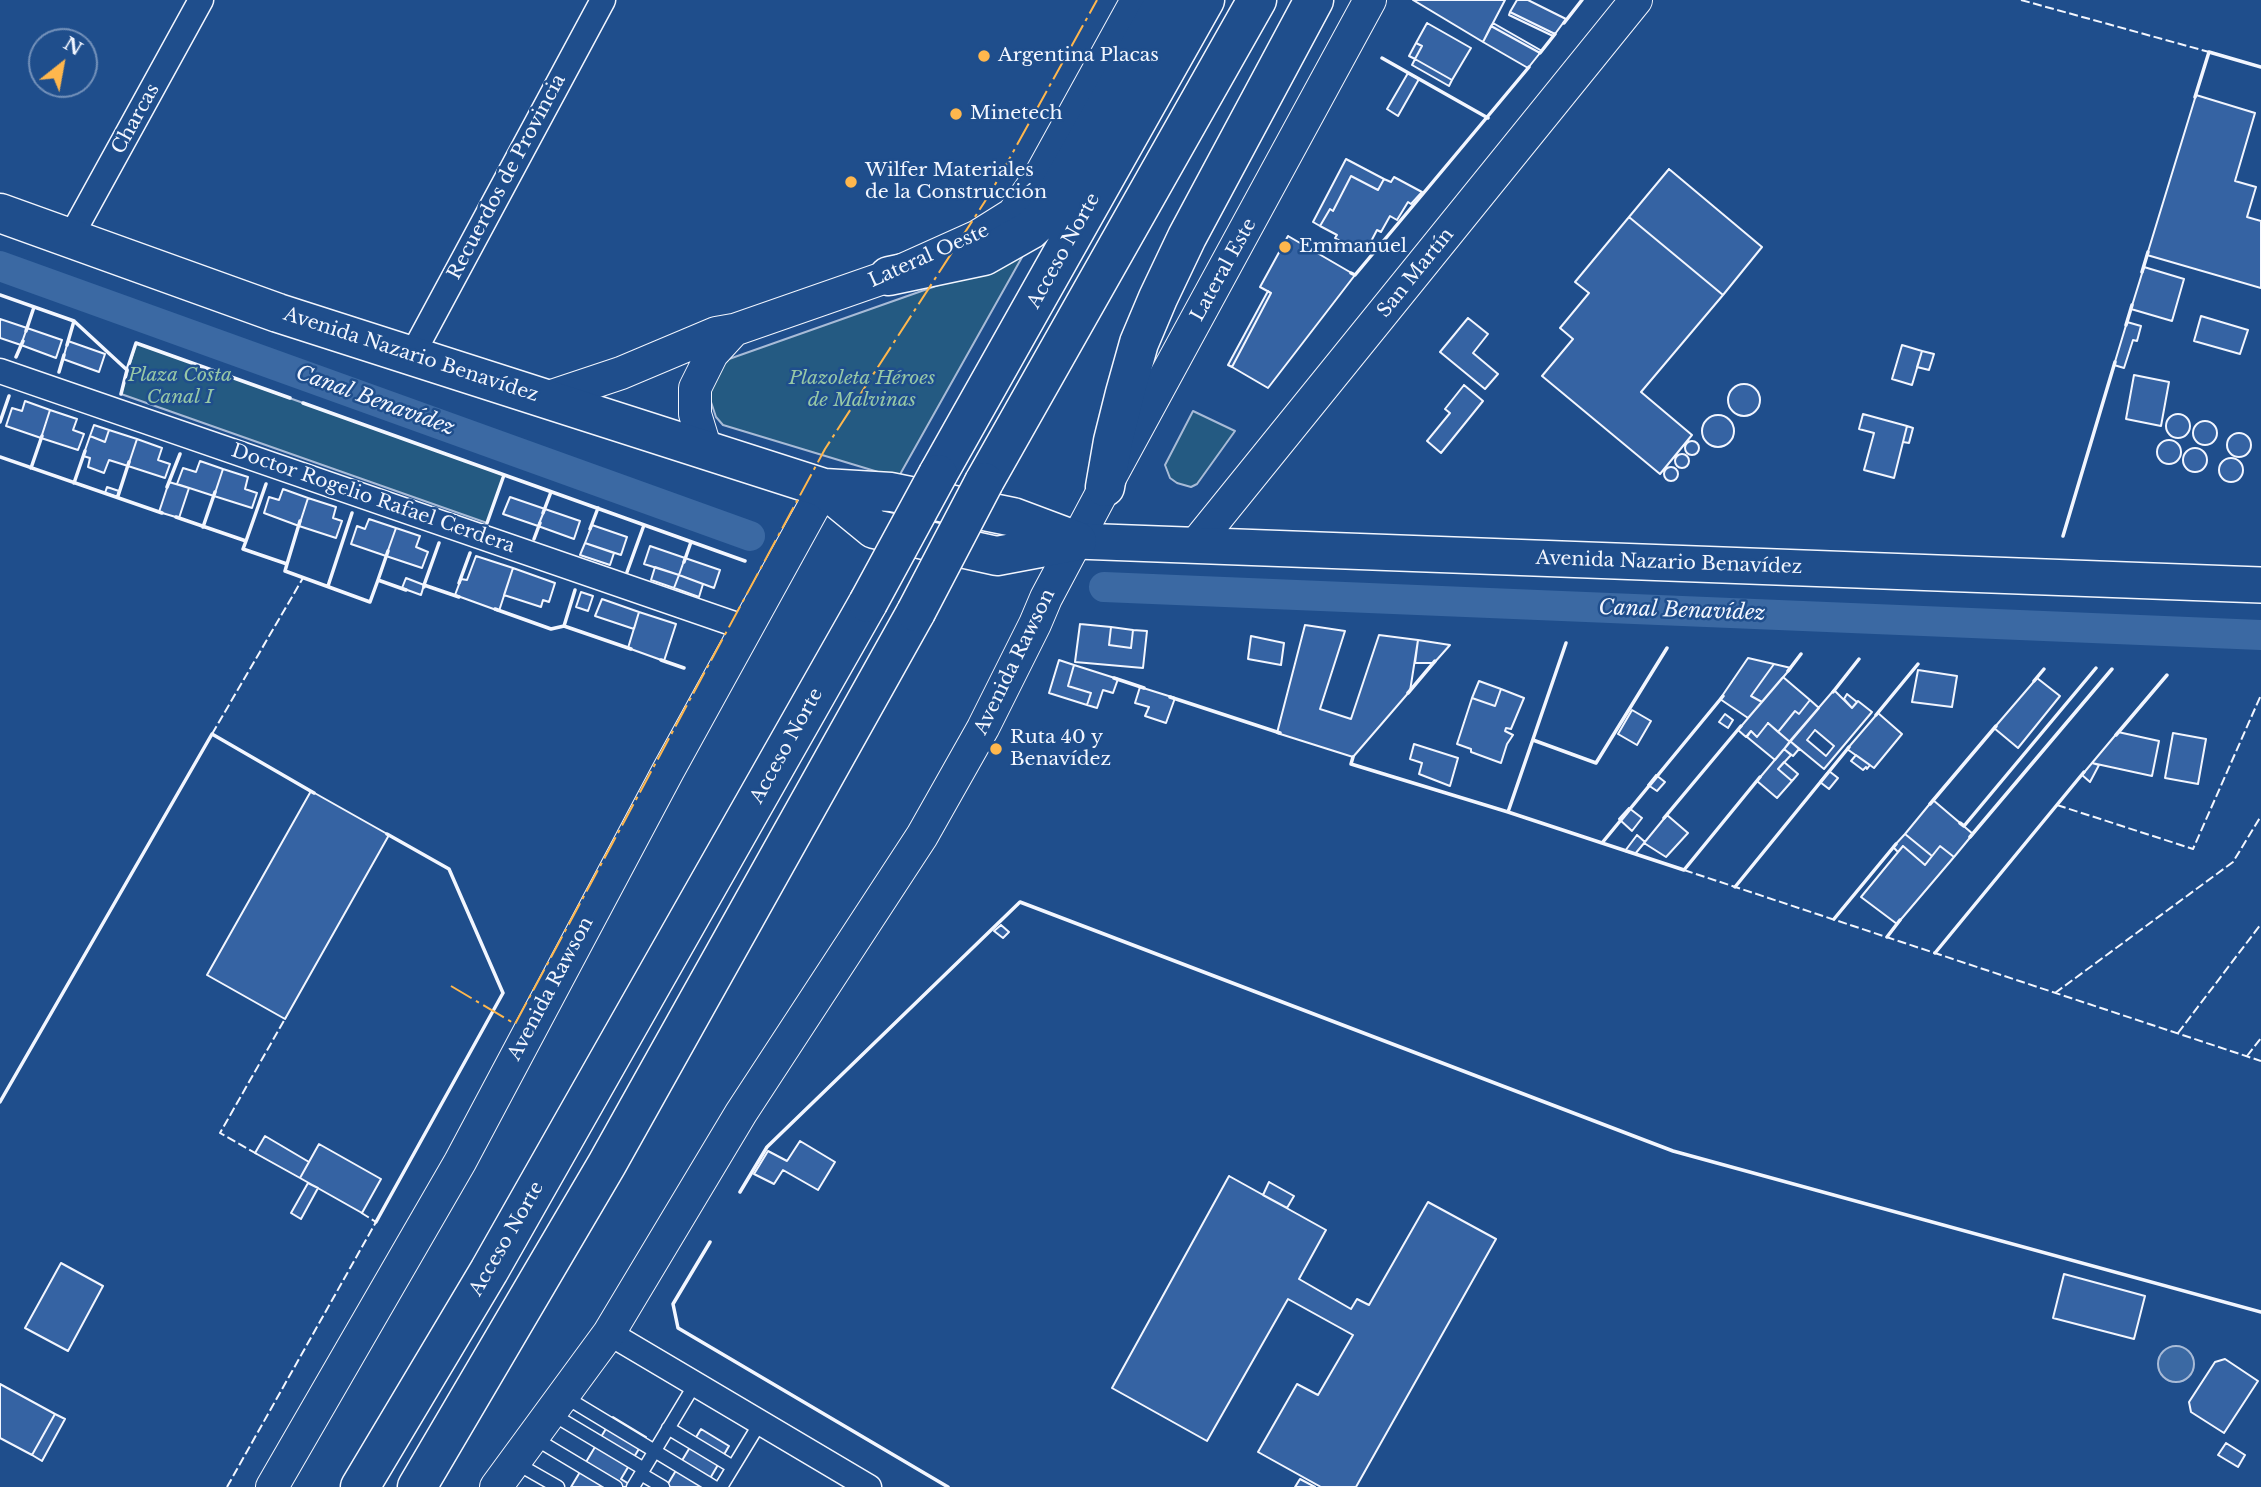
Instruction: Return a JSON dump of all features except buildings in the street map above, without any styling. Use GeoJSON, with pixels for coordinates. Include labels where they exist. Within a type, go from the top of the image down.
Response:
{"type":"FeatureCollection","features":[{"type":"Feature","properties":{"kind":"main road"},"geometry":{"type":"LineString","coordinates":[[889,276],[984,256],[1030,230],[1043,218],[1166,0]]}},
{"type":"Feature","properties":{"kind":"main road","name":"Acceso Norte"},"geometry":{"type":"LineString","coordinates":[[360,1487],[510,1235],[1206,0]]}},
{"type":"Feature","properties":{"kind":"main road"},"geometry":{"type":"LineString","coordinates":[[417,1487],[607,1164],[915,612],[984,482],[1257,0]]}},
{"type":"Feature","properties":{"kind":"main road"},"geometry":{"type":"LineString","coordinates":[[1105,487],[1113,441],[1139,343],[1186,237],[1314,0]]}},
{"type":"Feature","properties":{"kind":"main road","name":"Avenida Nazario Benavídez"},"geometry":{"type":"LineString","coordinates":[[0,213],[278,313],[824,488],[891,492],[1013,517],[1077,541],[2261,585]]}},
{"type":"Feature","properties":{"kind":"street","name":"Charcas"},"geometry":{"type":"LineString","coordinates":[[70,238],[201,0]]}},
{"type":"Feature","properties":{"kind":"street","name":"Recuerdos de Provincia"},"geometry":{"type":"LineString","coordinates":[[412,355],[603,0]]}},
{"type":"Feature","properties":{"kind":"street","name":"Lateral Oeste"},"geometry":{"type":"LineString","coordinates":[[705,450],[695,414],[695,388],[712,354],[734,330],[889,276],[978,236],[1013,214],[1041,174],[1137,0]]}},
{"type":"Feature","properties":{"kind":"street","name":"Lateral Este"},"geometry":{"type":"LineString","coordinates":[[1077,541],[1370,0]]}},
{"type":"Feature","properties":{"kind":"street","name":"San Martín"},"geometry":{"type":"LineString","coordinates":[[1195,545],[1636,0]]}},
{"type":"Feature","properties":{"kind":"street"},"geometry":{"type":"LineString","coordinates":[[546,398],[621,373],[716,333],[734,330]]}},
{"type":"Feature","properties":{"kind":"street","name":"Doctor Rogelio Rafael Cerdera"},"geometry":{"type":"LineString","coordinates":[[0,371],[747,628]]}},
{"type":"Feature","properties":{"kind":"street","name":"Avenida Rawson"},"geometry":{"type":"LineString","coordinates":[[272,1487],[453,1173],[824,488]]}},
{"type":"Feature","properties":{"kind":"street","name":"Avenida Rawson"},"geometry":{"type":"LineString","coordinates":[[522,1451],[609,1333],[741,1113],[922,836],[983,728],[1077,541]]}},
{"type":"Feature","properties":{"kind":"street"},"geometry":{"type":"LineString","coordinates":[[609,1333],[869,1487]]}},
{"type":"Feature","properties":{"kind":"lane"},"geometry":{"type":"LineString","coordinates":[[633,1487],[695,1384]]}},
{"type":"Feature","properties":{"kind":"lane"},"geometry":{"type":"LineString","coordinates":[[721,1487],[760,1423]]}},
{"type":"Feature","properties":{"kind":"lane"},"geometry":{"type":"LineString","coordinates":[[668,1428],[733,1467]]}},
{"type":"Feature","properties":{"kind":"lane"},"geometry":{"type":"LineString","coordinates":[[522,1451],[655,1450],[714,1487]]}},
{"type":"Feature","properties":{"kind":"lane"},"geometry":{"type":"LineString","coordinates":[[522,1451],[642,1471],[663,1487]]}},
{"type":"Feature","properties":{"kind":"lane"},"geometry":{"type":"LineString","coordinates":[[522,1451],[558,1487]]}},
{"type":"Feature","properties":{"kind":"lane"},"geometry":{"type":"LineString","coordinates":[[522,1451],[615,1487]]}},
{"type":"Feature","properties":{"kind":"green space","name":"Plazoleta Héroes de Malvinas"},"geometry":{"type":"Polygon","coordinates":[[[1030,243],[898,478],[723,425],[716,417],[710,399],[713,374],[729,359],[965,275],[1030,243]]]}},
{"type":"Feature","properties":{"kind":"green space","name":"Plaza Costa Canal I"},"geometry":{"type":"Polygon","coordinates":[[[136,343],[504,475],[487,523],[121,394],[136,343]]]}},
{"type":"Feature","properties":{"kind":"green space"},"geometry":{"type":"Polygon","coordinates":[[[1193,411],[1235,431],[1197,484],[1191,487],[1170,478],[1165,465],[1193,411]]]}},
{"type":"Feature","properties":{"kind":"shaded area"},"geometry":{"type":"Polygon","coordinates":[[[2176,1346],[2189,1351],[2194,1364],[2189,1377],[2176,1382],[2163,1377],[2158,1364],[2163,1351],[2176,1346]]]}},
{"type":"Feature","properties":{"kind":"waterway","name":"Canal Benavídez"},"geometry":{"type":"LineString","coordinates":[[0,266],[750,536]]}},
{"type":"Feature","properties":{"kind":"waterway","name":"Canal Benavídez"},"geometry":{"type":"LineString","coordinates":[[1104,587],[2261,635]]}},
{"type":"Feature","properties":{"kind":"fence"},"geometry":{"type":"LineString","coordinates":[[2021,0],[2209,52]]}},
{"type":"Feature","properties":{"kind":"fence"},"geometry":{"type":"LineString","coordinates":[[212,734],[303,578]]}},
{"type":"Feature","properties":{"kind":"fence"},"geometry":{"type":"LineString","coordinates":[[2057,805],[2193,849],[2261,695]]}},
{"type":"Feature","properties":{"kind":"fence"},"geometry":{"type":"LineString","coordinates":[[2055,993],[2233,862],[2261,816]]}},
{"type":"Feature","properties":{"kind":"fence"},"geometry":{"type":"LineString","coordinates":[[1684,870],[2261,1061]]}},
{"type":"Feature","properties":{"kind":"fence"},"geometry":{"type":"LineString","coordinates":[[2178,1033],[2261,924]]}},
{"type":"Feature","properties":{"kind":"fence"},"geometry":{"type":"LineString","coordinates":[[257,1154],[220,1133],[286,1017]]}},
{"type":"Feature","properties":{"kind":"fence"},"geometry":{"type":"LineString","coordinates":[[2247,1056],[2261,1038]]}},
{"type":"Feature","properties":{"kind":"fence"},"geometry":{"type":"LineString","coordinates":[[227,1487],[376,1222],[360,1212]]}},
{"type":"Feature","properties":{"kind":"wall"},"geometry":{"type":"LineString","coordinates":[[1564,23],[1582,0]]}},
{"type":"Feature","properties":{"kind":"wall"},"geometry":{"type":"LineString","coordinates":[[1540,53],[1555,34]]}},
{"type":"Feature","properties":{"kind":"wall"},"geometry":{"type":"LineString","coordinates":[[2195,97],[2209,52],[2261,67]]}},
{"type":"Feature","properties":{"kind":"wall"},"geometry":{"type":"LineString","coordinates":[[1382,58],[1488,118]]}},
{"type":"Feature","properties":{"kind":"wall"},"geometry":{"type":"LineString","coordinates":[[1351,273],[1355,275],[1529,67]]}},
{"type":"Feature","properties":{"kind":"wall"},"geometry":{"type":"LineString","coordinates":[[2142,272],[2148,252]]}},
{"type":"Feature","properties":{"kind":"wall"},"geometry":{"type":"LineString","coordinates":[[0,295],[74,321],[127,370],[121,394]]}},
{"type":"Feature","properties":{"kind":"wall"},"geometry":{"type":"LineString","coordinates":[[2126,325],[2132,305]]}},
{"type":"Feature","properties":{"kind":"wall"},"geometry":{"type":"LineString","coordinates":[[26,331],[34,307]]}},
{"type":"Feature","properties":{"kind":"wall"},"geometry":{"type":"LineString","coordinates":[[67,345],[74,321]]}},
{"type":"Feature","properties":{"kind":"wall"},"geometry":{"type":"LineString","coordinates":[[16,357],[23,341]]}},
{"type":"Feature","properties":{"kind":"wall"},"geometry":{"type":"LineString","coordinates":[[127,370],[136,343],[290,398]]}},
{"type":"Feature","properties":{"kind":"wall"},"geometry":{"type":"LineString","coordinates":[[59,372],[64,355]]}},
{"type":"Feature","properties":{"kind":"wall"},"geometry":{"type":"LineString","coordinates":[[2063,536],[2115,362]]}},
{"type":"Feature","properties":{"kind":"wall"},"geometry":{"type":"LineString","coordinates":[[0,422],[9,396]]}},
{"type":"Feature","properties":{"kind":"wall"},"geometry":{"type":"LineString","coordinates":[[303,403],[745,561]]}},
{"type":"Feature","properties":{"kind":"wall"},"geometry":{"type":"LineString","coordinates":[[31,468],[42,436]]}},
{"type":"Feature","properties":{"kind":"wall"},"geometry":{"type":"LineString","coordinates":[[74,483],[85,451]]}},
{"type":"Feature","properties":{"kind":"wall"},"geometry":{"type":"LineString","coordinates":[[167,487],[180,454]]}},
{"type":"Feature","properties":{"kind":"wall"},"geometry":{"type":"LineString","coordinates":[[0,457],[162,513]]}},
{"type":"Feature","properties":{"kind":"wall"},"geometry":{"type":"LineString","coordinates":[[118,496],[129,462]]}},
{"type":"Feature","properties":{"kind":"wall"},"geometry":{"type":"LineString","coordinates":[[487,523],[504,475]]}},
{"type":"Feature","properties":{"kind":"wall"},"geometry":{"type":"LineString","coordinates":[[246,541],[266,484]]}},
{"type":"Feature","properties":{"kind":"wall"},"geometry":{"type":"LineString","coordinates":[[203,527],[215,492]]}},
{"type":"Feature","properties":{"kind":"wall"},"geometry":{"type":"LineString","coordinates":[[543,513],[551,492]]}},
{"type":"Feature","properties":{"kind":"wall"},"geometry":{"type":"LineString","coordinates":[[590,529],[598,508]]}},
{"type":"Feature","properties":{"kind":"wall"},"geometry":{"type":"LineString","coordinates":[[328,586],[352,513]]}},
{"type":"Feature","properties":{"kind":"wall"},"geometry":{"type":"LineString","coordinates":[[176,517],[246,541],[243,549],[287,564],[285,571],[370,602],[378,580],[406,590]]}},
{"type":"Feature","properties":{"kind":"wall"},"geometry":{"type":"LineString","coordinates":[[287,564],[300,521]]}},
{"type":"Feature","properties":{"kind":"wall"},"geometry":{"type":"LineString","coordinates":[[534,539],[540,523]]}},
{"type":"Feature","properties":{"kind":"wall"},"geometry":{"type":"LineString","coordinates":[[627,572],[644,525]]}},
{"type":"Feature","properties":{"kind":"wall"},"geometry":{"type":"LineString","coordinates":[[684,562],[691,542]]}},
{"type":"Feature","properties":{"kind":"wall"},"geometry":{"type":"LineString","coordinates":[[424,585],[439,543]]}},
{"type":"Feature","properties":{"kind":"wall"},"geometry":{"type":"LineString","coordinates":[[378,580],[388,551]]}},
{"type":"Feature","properties":{"kind":"wall"},"geometry":{"type":"LineString","coordinates":[[459,583],[470,553]]}},
{"type":"Feature","properties":{"kind":"wall"},"geometry":{"type":"LineString","coordinates":[[424,587],[459,597]]}},
{"type":"Feature","properties":{"kind":"wall"},"geometry":{"type":"LineString","coordinates":[[564,626],[575,590]]}},
{"type":"Feature","properties":{"kind":"wall"},"geometry":{"type":"LineString","coordinates":[[495,609],[551,629],[564,626],[631,649]]}},
{"type":"Feature","properties":{"kind":"wall"},"geometry":{"type":"LineString","coordinates":[[1353,757],[1351,764],[1508,812],[1566,643]]}},
{"type":"Feature","properties":{"kind":"wall"},"geometry":{"type":"LineString","coordinates":[[1533,740],[1596,763],[1667,648]]}},
{"type":"Feature","properties":{"kind":"wall"},"geometry":{"type":"LineString","coordinates":[[1788,671],[1801,654]]}},
{"type":"Feature","properties":{"kind":"wall"},"geometry":{"type":"LineString","coordinates":[[1833,692],[1859,659]]}},
{"type":"Feature","properties":{"kind":"wall"},"geometry":{"type":"LineString","coordinates":[[661,660],[684,668]]}},
{"type":"Feature","properties":{"kind":"wall"},"geometry":{"type":"LineString","coordinates":[[1408,693],[1435,661]]}},
{"type":"Feature","properties":{"kind":"wall"},"geometry":{"type":"LineString","coordinates":[[1876,715],[1918,664]]}},
{"type":"Feature","properties":{"kind":"wall"},"geometry":{"type":"LineString","coordinates":[[1960,823],[1964,826],[2096,668]]}},
{"type":"Feature","properties":{"kind":"wall"},"geometry":{"type":"LineString","coordinates":[[2034,681],[2044,669]]}},
{"type":"Feature","properties":{"kind":"wall"},"geometry":{"type":"LineString","coordinates":[[1970,837],[2112,669]]}},
{"type":"Feature","properties":{"kind":"wall"},"geometry":{"type":"LineString","coordinates":[[2116,735],[2167,675]]}},
{"type":"Feature","properties":{"kind":"wall"},"geometry":{"type":"LineString","coordinates":[[1114,678],[1144,688]]}},
{"type":"Feature","properties":{"kind":"wall"},"geometry":{"type":"LineString","coordinates":[[1508,812],[1602,843],[1723,696]]}},
{"type":"Feature","properties":{"kind":"wall"},"geometry":{"type":"LineString","coordinates":[[1170,697],[1280,733]]}},
{"type":"Feature","properties":{"kind":"wall"},"geometry":{"type":"LineString","coordinates":[[1664,818],[1741,726]]}},
{"type":"Feature","properties":{"kind":"wall"},"geometry":{"type":"LineString","coordinates":[[1930,804],[1996,726]]}},
{"type":"Feature","properties":{"kind":"wall"},"geometry":{"type":"LineString","coordinates":[[0,1102],[212,734],[314,793]]}},
{"type":"Feature","properties":{"kind":"wall"},"geometry":{"type":"LineString","coordinates":[[1735,887],[1849,747]]}},
{"type":"Feature","properties":{"kind":"wall"},"geometry":{"type":"LineString","coordinates":[[1935,953],[2084,772]]}},
{"type":"Feature","properties":{"kind":"wall"},"geometry":{"type":"LineString","coordinates":[[1602,843],[1684,870],[1760,777]]}},
{"type":"Feature","properties":{"kind":"wall"},"geometry":{"type":"LineString","coordinates":[[376,1222],[503,993],[449,869],[387,834]]}},
{"type":"Feature","properties":{"kind":"wall"},"geometry":{"type":"LineString","coordinates":[[1834,919],[1896,844]]}},
{"type":"Feature","properties":{"kind":"wall"},"geometry":{"type":"LineString","coordinates":[[740,1192],[767,1147],[1020,902],[1673,1151],[2261,1312]]}},
{"type":"Feature","properties":{"kind":"wall"},"geometry":{"type":"LineString","coordinates":[[1887,937],[1900,920]]}},
{"type":"Feature","properties":{"kind":"wall"},"geometry":{"type":"LineString","coordinates":[[710,1242],[673,1304],[678,1328],[948,1487]]}},
{"type":"Feature","properties":{"kind":"power"},"geometry":{"type":"LineString","coordinates":[[451,986],[515,1024],[825,449],[991,192],[1097,0]]}},
{"type":"Feature","properties":{"kind":"place","name":"Argentina Placas"},"geometry":{"type":"Point","coordinates":[984,56]}},
{"type":"Feature","properties":{"kind":"place","name":"Minetech"},"geometry":{"type":"Point","coordinates":[956,114]}},
{"type":"Feature","properties":{"kind":"place","name":"Wilfer Materiales de la Construcción"},"geometry":{"type":"Point","coordinates":[851,182]}},
{"type":"Feature","properties":{"kind":"place","name":"Emmanuel"},"geometry":{"type":"Point","coordinates":[1285,247]}},
{"type":"Feature","properties":{"kind":"place","name":"Ruta 40 y Benavídez"},"geometry":{"type":"Point","coordinates":[996,749]}}]}
